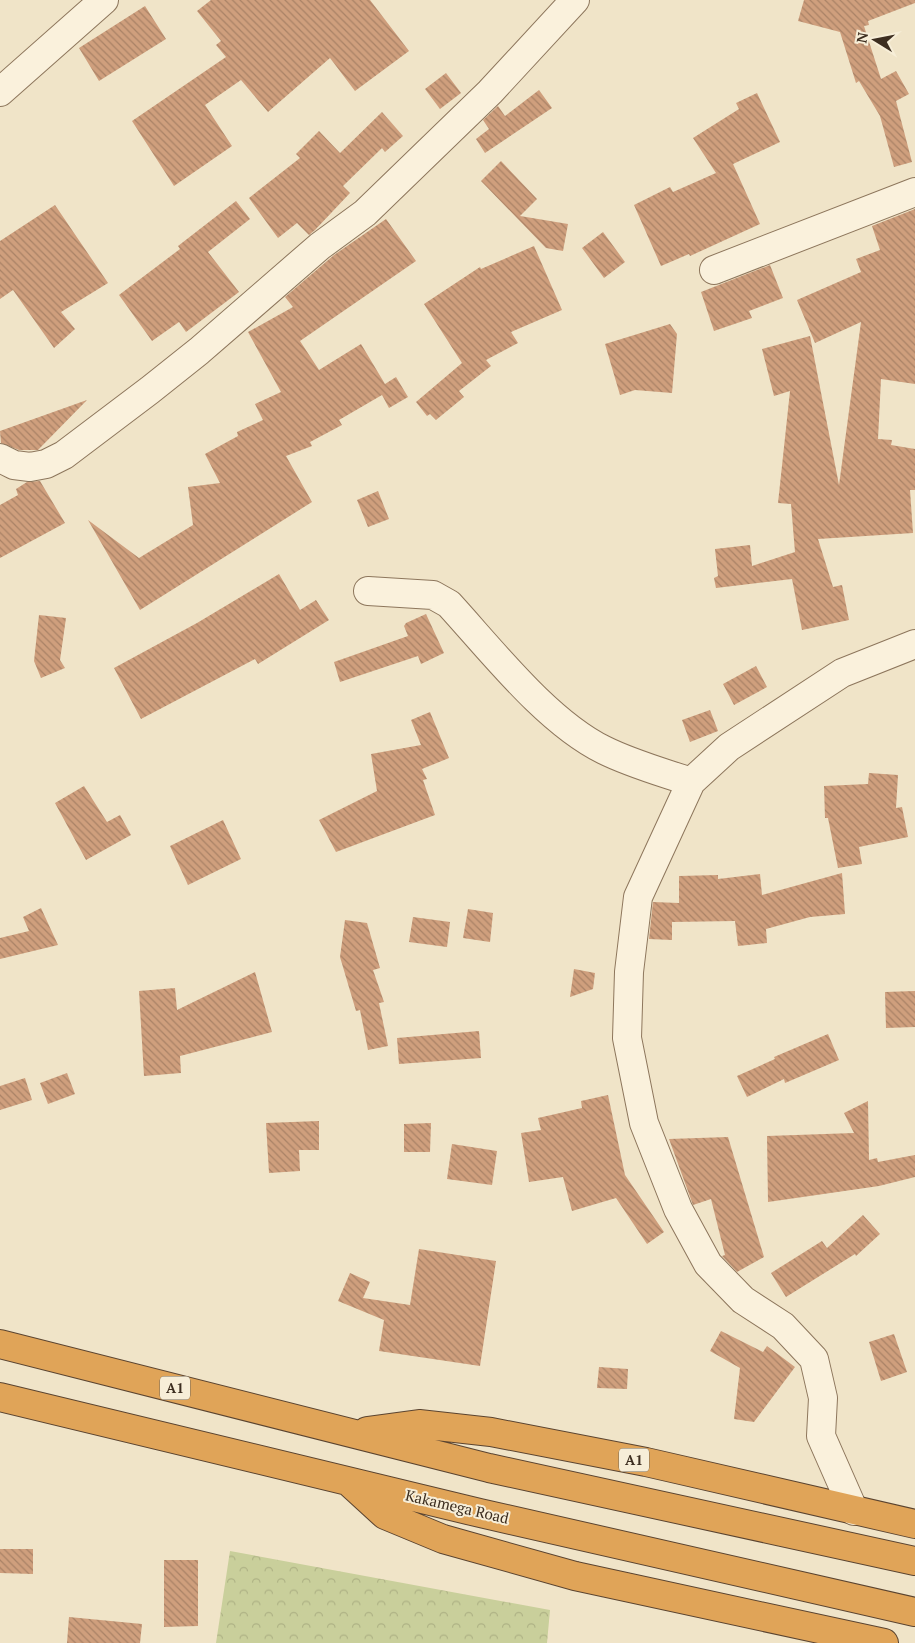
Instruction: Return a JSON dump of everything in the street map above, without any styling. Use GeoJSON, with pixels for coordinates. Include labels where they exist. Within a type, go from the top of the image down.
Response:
{"type":"FeatureCollection","features":[{"type":"Feature","properties":{"kind":"highway","name":"A1"},"geometry":{"type":"LineString","coordinates":[[0,1344],[489,1468],[915,1561]]}},
{"type":"Feature","properties":{"kind":"highway","name":"Kakamega Road"},"geometry":{"type":"LineString","coordinates":[[0,1398],[915,1612]]}},
{"type":"Feature","properties":{"kind":"highway","name":"A1"},"geometry":{"type":"LineString","coordinates":[[350,1433],[419,1424],[491,1432],[646,1462],[915,1524]]}},
{"type":"Feature","properties":{"kind":"highway"},"geometry":{"type":"LineString","coordinates":[[349,1481],[385,1515],[443,1539],[575,1576],[884,1643]]}},
{"type":"Feature","properties":{"kind":"street"},"geometry":{"type":"LineString","coordinates":[[0,92],[104,0]]}},
{"type":"Feature","properties":{"kind":"street"},"geometry":{"type":"LineString","coordinates":[[5,467],[30,467],[46,464],[64,455],[199,351],[320,246],[365,213],[490,92],[575,0]]}},
{"type":"Feature","properties":{"kind":"street"},"geometry":{"type":"LineString","coordinates":[[714,270],[915,192]]}},
{"type":"Feature","properties":{"kind":"street"},"geometry":{"type":"LineString","coordinates":[[368,591],[433,595],[449,604],[541,702],[573,729],[604,750],[691,782]]}},
{"type":"Feature","properties":{"kind":"street"},"geometry":{"type":"LineString","coordinates":[[854,1511],[821,1436],[823,1398],[814,1359],[784,1326],[744,1300],[708,1264],[678,1208],[644,1123],[627,1038],[629,972],[638,897],[691,782],[729,747],[842,673],[915,644]]}},
{"type":"Feature","properties":{"kind":"green space"},"geometry":{"type":"Polygon","coordinates":[[[230,1551],[550,1610],[547,1643],[216,1643],[230,1551]]]}},
{"type":"Feature","properties":{"kind":"building"},"geometry":{"type":"Polygon","coordinates":[[[211,0],[370,0],[409,51],[355,91],[330,58],[268,112],[241,80],[205,105],[232,146],[174,186],[132,121],[226,57],[216,45],[221,41],[197,11],[211,0]]]}},
{"type":"Feature","properties":{"kind":"building"},"geometry":{"type":"Polygon","coordinates":[[[804,0],[915,0],[915,3],[868,21],[869,25],[864,26],[881,79],[896,71],[909,94],[896,101],[912,162],[894,167],[880,116],[859,81],[856,83],[840,32],[798,21],[804,0]]]}},
{"type":"Feature","properties":{"kind":"building"},"geometry":{"type":"Polygon","coordinates":[[[145,6],[166,39],[99,81],[79,48],[145,6]]]}},
{"type":"Feature","properties":{"kind":"building"},"geometry":{"type":"Polygon","coordinates":[[[446,73],[461,93],[440,109],[425,89],[446,73]]]}},
{"type":"Feature","properties":{"kind":"building"},"geometry":{"type":"Polygon","coordinates":[[[539,90],[552,108],[485,153],[476,139],[489,129],[483,120],[498,106],[505,116],[539,90]]]}},
{"type":"Feature","properties":{"kind":"building"},"geometry":{"type":"Polygon","coordinates":[[[757,93],[780,142],[733,164],[760,224],[690,256],[689,254],[661,266],[634,205],[670,187],[673,192],[716,173],[693,138],[739,109],[736,103],[757,93]]]}},
{"type":"Feature","properties":{"kind":"building"},"geometry":{"type":"Polygon","coordinates":[[[382,112],[403,136],[385,152],[382,148],[343,186],[350,193],[309,235],[297,223],[278,238],[249,198],[300,158],[296,154],[319,131],[340,153],[382,112]]]}},
{"type":"Feature","properties":{"kind":"building"},"geometry":{"type":"Polygon","coordinates":[[[501,161],[537,199],[520,216],[568,224],[563,251],[546,248],[481,181],[501,161]]]}},
{"type":"Feature","properties":{"kind":"building"},"geometry":{"type":"Polygon","coordinates":[[[236,201],[250,219],[208,252],[239,292],[186,332],[179,322],[152,341],[119,295],[180,249],[178,246],[236,201]]]}},
{"type":"Feature","properties":{"kind":"building"},"geometry":{"type":"Polygon","coordinates":[[[55,205],[108,283],[61,312],[75,329],[54,348],[13,290],[0,299],[0,241],[55,205]]]}},
{"type":"Feature","properties":{"kind":"building"},"geometry":{"type":"Polygon","coordinates":[[[915,209],[915,384],[881,379],[878,439],[892,440],[891,445],[915,449],[915,490],[910,490],[913,533],[818,539],[833,587],[842,585],[849,620],[802,630],[792,579],[716,588],[714,578],[718,576],[715,549],[750,545],[752,566],[795,552],[791,504],[778,503],[790,391],[774,396],[762,349],[810,336],[839,485],[861,322],[815,343],[797,300],[861,272],[856,259],[880,250],[872,226],[915,209]]]}},
{"type":"Feature","properties":{"kind":"building"},"geometry":{"type":"Polygon","coordinates":[[[386,219],[416,261],[300,341],[319,370],[361,344],[385,384],[396,377],[408,397],[389,408],[382,395],[339,420],[342,425],[310,442],[312,446],[286,456],[312,502],[140,610],[88,520],[139,558],[193,525],[188,487],[220,483],[205,454],[238,436],[237,432],[263,420],[255,404],[281,392],[248,332],[293,307],[285,297],[334,255],[386,219]]]}},
{"type":"Feature","properties":{"kind":"building"},"geometry":{"type":"Polygon","coordinates":[[[603,232],[625,262],[604,278],[582,248],[603,232]]]}},
{"type":"Feature","properties":{"kind":"building"},"geometry":{"type":"Polygon","coordinates":[[[534,246],[562,310],[511,332],[518,343],[486,360],[491,366],[459,391],[464,397],[436,420],[430,414],[427,416],[416,402],[462,363],[424,304],[480,267],[481,269],[534,246]]]}},
{"type":"Feature","properties":{"kind":"building"},"geometry":{"type":"Polygon","coordinates":[[[770,265],[783,298],[749,311],[752,318],[714,331],[701,292],[770,265]]]}},
{"type":"Feature","properties":{"kind":"building"},"geometry":{"type":"Polygon","coordinates":[[[670,324],[677,334],[672,393],[635,390],[620,395],[605,344],[670,324]]]}},
{"type":"Feature","properties":{"kind":"building"},"geometry":{"type":"Polygon","coordinates":[[[87,400],[38,450],[19,450],[1,443],[0,431],[87,400]]]}},
{"type":"Feature","properties":{"kind":"building"},"geometry":{"type":"Polygon","coordinates":[[[40,481],[65,523],[0,558],[0,505],[18,495],[16,489],[27,482],[40,481]]]}},
{"type":"Feature","properties":{"kind":"building"},"geometry":{"type":"Polygon","coordinates":[[[378,491],[389,519],[368,527],[357,500],[378,491]]]}},
{"type":"Feature","properties":{"kind":"building"},"geometry":{"type":"Polygon","coordinates":[[[279,574],[300,610],[316,600],[329,620],[258,664],[255,659],[141,719],[114,668],[197,623],[279,574]]]}},
{"type":"Feature","properties":{"kind":"building"},"geometry":{"type":"Polygon","coordinates":[[[426,614],[444,653],[421,664],[418,656],[340,682],[334,662],[408,636],[404,626],[406,623],[426,614]]]}},
{"type":"Feature","properties":{"kind":"building"},"geometry":{"type":"Polygon","coordinates":[[[39,615],[66,618],[60,660],[65,668],[41,678],[34,661],[39,615]]]}},
{"type":"Feature","properties":{"kind":"building"},"geometry":{"type":"Polygon","coordinates":[[[756,666],[767,687],[734,705],[723,684],[756,666]]]}},
{"type":"Feature","properties":{"kind":"building"},"geometry":{"type":"Polygon","coordinates":[[[710,710],[718,731],[690,742],[682,720],[710,710]]]}},
{"type":"Feature","properties":{"kind":"building"},"geometry":{"type":"Polygon","coordinates":[[[430,712],[449,758],[422,769],[427,779],[423,780],[435,815],[336,852],[319,820],[377,791],[371,754],[421,745],[411,720],[430,712]]]}},
{"type":"Feature","properties":{"kind":"building"},"geometry":{"type":"Polygon","coordinates":[[[869,773],[898,775],[896,808],[902,807],[908,837],[859,847],[862,864],[838,868],[828,818],[825,818],[824,786],[868,784],[869,773]]]}},
{"type":"Feature","properties":{"kind":"building"},"geometry":{"type":"Polygon","coordinates":[[[84,786],[107,822],[120,815],[131,835],[86,860],[55,803],[84,786]]]}},
{"type":"Feature","properties":{"kind":"building"},"geometry":{"type":"Polygon","coordinates":[[[223,820],[241,859],[188,885],[170,846],[223,820]]]}},
{"type":"Feature","properties":{"kind":"building"},"geometry":{"type":"Polygon","coordinates":[[[842,873],[845,914],[810,917],[766,929],[767,943],[738,946],[735,921],[672,922],[672,940],[649,939],[653,902],[679,903],[679,876],[718,875],[718,879],[760,874],[762,895],[842,873]]]}},
{"type":"Feature","properties":{"kind":"building"},"geometry":{"type":"Polygon","coordinates":[[[41,908],[58,945],[0,959],[0,938],[29,931],[23,917],[41,908]]]}},
{"type":"Feature","properties":{"kind":"building"},"geometry":{"type":"Polygon","coordinates":[[[468,909],[493,913],[490,942],[463,938],[468,909]]]}},
{"type":"Feature","properties":{"kind":"building"},"geometry":{"type":"Polygon","coordinates":[[[413,917],[450,922],[447,947],[409,942],[413,917]]]}},
{"type":"Feature","properties":{"kind":"building"},"geometry":{"type":"Polygon","coordinates":[[[345,920],[367,923],[380,968],[373,970],[384,1002],[379,1003],[388,1046],[368,1050],[360,1010],[356,1011],[340,957],[345,920]]]}},
{"type":"Feature","properties":{"kind":"building"},"geometry":{"type":"Polygon","coordinates":[[[574,969],[595,973],[593,989],[570,997],[574,969]]]}},
{"type":"Feature","properties":{"kind":"building"},"geometry":{"type":"Polygon","coordinates":[[[255,972],[272,1032],[180,1056],[181,1073],[144,1076],[139,991],[175,988],[177,1010],[255,972]]]}},
{"type":"Feature","properties":{"kind":"building"},"geometry":{"type":"Polygon","coordinates":[[[915,991],[915,1027],[886,1028],[885,992],[915,991]]]}},
{"type":"Feature","properties":{"kind":"building"},"geometry":{"type":"Polygon","coordinates":[[[479,1031],[481,1058],[399,1064],[397,1038],[479,1031]]]}},
{"type":"Feature","properties":{"kind":"building"},"geometry":{"type":"Polygon","coordinates":[[[828,1034],[839,1060],[785,1083],[784,1079],[747,1097],[737,1076],[775,1059],[774,1057],[828,1034]]]}},
{"type":"Feature","properties":{"kind":"building"},"geometry":{"type":"Polygon","coordinates":[[[67,1073],[75,1094],[48,1104],[40,1083],[67,1073]]]}},
{"type":"Feature","properties":{"kind":"building"},"geometry":{"type":"Polygon","coordinates":[[[25,1078],[32,1100],[0,1110],[0,1086],[25,1078]]]}},
{"type":"Feature","properties":{"kind":"building"},"geometry":{"type":"Polygon","coordinates":[[[608,1095],[625,1175],[664,1232],[647,1244],[616,1198],[572,1211],[563,1177],[529,1182],[521,1133],[541,1130],[538,1118],[582,1108],[581,1101],[608,1095]]]}},
{"type":"Feature","properties":{"kind":"building"},"geometry":{"type":"Polygon","coordinates":[[[868,1101],[869,1160],[877,1158],[878,1162],[915,1155],[915,1177],[879,1186],[768,1202],[767,1136],[854,1133],[844,1113],[868,1101]]]}},
{"type":"Feature","properties":{"kind":"building"},"geometry":{"type":"Polygon","coordinates":[[[319,1121],[319,1150],[299,1150],[300,1171],[269,1173],[266,1123],[319,1121]]]}},
{"type":"Feature","properties":{"kind":"building"},"geometry":{"type":"Polygon","coordinates":[[[431,1123],[430,1152],[404,1152],[404,1124],[431,1123]]]}},
{"type":"Feature","properties":{"kind":"building"},"geometry":{"type":"Polygon","coordinates":[[[728,1137],[764,1257],[737,1272],[722,1256],[725,1255],[711,1199],[693,1205],[669,1139],[728,1137]]]}},
{"type":"Feature","properties":{"kind":"building"},"geometry":{"type":"Polygon","coordinates":[[[452,1144],[497,1151],[492,1185],[447,1179],[452,1144]]]}},
{"type":"Feature","properties":{"kind":"building"},"geometry":{"type":"Polygon","coordinates":[[[863,1215],[880,1234],[856,1256],[855,1254],[786,1297],[771,1273],[822,1241],[827,1248],[863,1215]]]}},
{"type":"Feature","properties":{"kind":"building"},"geometry":{"type":"Polygon","coordinates":[[[419,1249],[496,1261],[480,1366],[379,1351],[384,1320],[338,1301],[350,1273],[370,1282],[363,1298],[410,1305],[419,1249]]]}},
{"type":"Feature","properties":{"kind":"building"},"geometry":{"type":"Polygon","coordinates":[[[721,1331],[763,1352],[767,1346],[795,1367],[754,1422],[734,1419],[740,1368],[710,1351],[721,1331]]]}},
{"type":"Feature","properties":{"kind":"building"},"geometry":{"type":"Polygon","coordinates":[[[894,1334],[907,1372],[881,1381],[869,1342],[894,1334]]]}},
{"type":"Feature","properties":{"kind":"building"},"geometry":{"type":"Polygon","coordinates":[[[599,1367],[628,1369],[627,1389],[597,1388],[599,1367]]]}},
{"type":"Feature","properties":{"kind":"building"},"geometry":{"type":"Polygon","coordinates":[[[0,1549],[33,1549],[33,1574],[0,1573],[0,1549]]]}},
{"type":"Feature","properties":{"kind":"building"},"geometry":{"type":"Polygon","coordinates":[[[164,1560],[198,1560],[198,1626],[164,1627],[164,1560]]]}},
{"type":"Feature","properties":{"kind":"building"},"geometry":{"type":"Polygon","coordinates":[[[69,1617],[142,1624],[140,1643],[67,1643],[69,1617]]]}}]}
